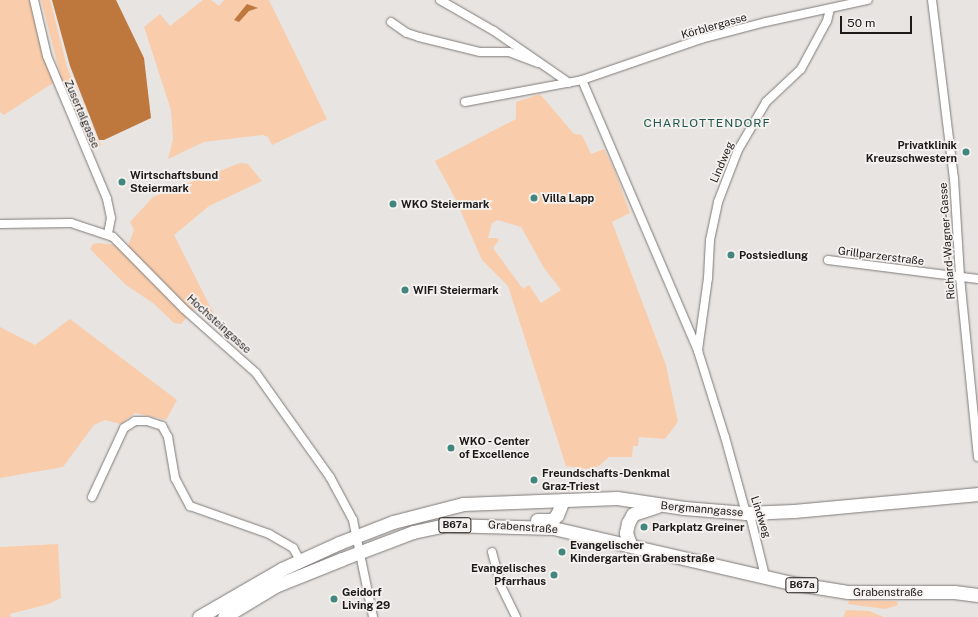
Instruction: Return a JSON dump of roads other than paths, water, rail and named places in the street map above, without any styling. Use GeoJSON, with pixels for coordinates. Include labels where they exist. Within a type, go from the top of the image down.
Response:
{"type":"FeatureCollection","features":[{"type":"Feature","properties":{"kind":"main road","name":"Bergmanngasse"},"geometry":{"type":"LineString","coordinates":[[358,535],[428,512],[463,504],[617,498],[659,505],[746,513],[802,511],[978,494]]}},
{"type":"Feature","properties":{"kind":"main road"},"geometry":{"type":"LineString","coordinates":[[492,525],[508,519],[552,520],[557,515],[563,500]]}},
{"type":"Feature","properties":{"kind":"main road"},"geometry":{"type":"LineString","coordinates":[[630,544],[626,534],[628,523],[633,514],[659,505]]}},
{"type":"Feature","properties":{"kind":"main road","name":"Grabenstraße"},"geometry":{"type":"LineString","coordinates":[[224,617],[275,586],[360,551],[413,532],[446,525],[492,525],[553,528],[630,544],[765,576],[848,592],[954,592],[978,595]]}},
{"type":"Feature","properties":{"kind":"main road","name":"B67a"},"geometry":{"type":"LineString","coordinates":[[199,617],[300,560],[358,535]]}},
{"type":"Feature","properties":{"kind":"street","name":"Zusertalgasse"},"geometry":{"type":"LineString","coordinates":[[34,0],[46,56],[107,199],[111,218],[108,234]]}},
{"type":"Feature","properties":{"kind":"street"},"geometry":{"type":"LineString","coordinates":[[440,0],[494,30],[538,63],[569,83]]}},
{"type":"Feature","properties":{"kind":"street","name":"Körblergasse"},"geometry":{"type":"LineString","coordinates":[[465,102],[582,80],[701,39],[830,9],[848,2],[868,0]]}},
{"type":"Feature","properties":{"kind":"street","name":"Richard-Wagner-Gasse"},"geometry":{"type":"LineString","coordinates":[[932,0],[954,178],[960,277],[978,456]]}},
{"type":"Feature","properties":{"kind":"street","name":"Lindweg"},"geometry":{"type":"LineString","coordinates":[[698,351],[708,278],[710,240],[718,202],[738,150],[766,102],[802,69],[827,22],[830,9]]}},
{"type":"Feature","properties":{"kind":"street"},"geometry":{"type":"LineString","coordinates":[[391,22],[407,33],[419,37],[480,52],[509,52],[538,63]]}},
{"type":"Feature","properties":{"kind":"street","name":"Lindweg"},"geometry":{"type":"LineString","coordinates":[[582,80],[698,351],[726,437],[746,513],[751,518],[765,576]]}},
{"type":"Feature","properties":{"kind":"street","name":"Hochsteingasse"},"geometry":{"type":"LineString","coordinates":[[0,224],[71,223],[108,234],[121,243],[184,309],[256,373],[269,387],[330,477],[353,520],[358,535],[373,617]]}},
{"type":"Feature","properties":{"kind":"street","name":"Grillparzerstraße"},"geometry":{"type":"LineString","coordinates":[[828,260],[978,279]]}},
{"type":"Feature","properties":{"kind":"street"},"geometry":{"type":"LineString","coordinates":[[92,497],[124,428],[135,421],[147,421],[162,426],[168,437],[175,478],[190,506],[269,534],[293,548],[300,560]]}},
{"type":"Feature","properties":{"kind":"street"},"geometry":{"type":"LineString","coordinates":[[492,552],[501,586],[516,617]]}},
{"type":"Feature","properties":{"kind":"place","name":"Privatklinik Kreuzschwestern"},"geometry":{"type":"Point","coordinates":[966,152]}},
{"type":"Feature","properties":{"kind":"place","name":"Wirtschaftsbund Steiermark"},"geometry":{"type":"Point","coordinates":[122,182]}},
{"type":"Feature","properties":{"kind":"place","name":"Villa Lapp"},"geometry":{"type":"Point","coordinates":[534,198]}},
{"type":"Feature","properties":{"kind":"place","name":"WKO Steiermark"},"geometry":{"type":"Point","coordinates":[393,204]}},
{"type":"Feature","properties":{"kind":"place","name":"Postsiedlung"},"geometry":{"type":"Point","coordinates":[731,255]}},
{"type":"Feature","properties":{"kind":"place","name":"WIFI Steiermark"},"geometry":{"type":"Point","coordinates":[405,290]}},
{"type":"Feature","properties":{"kind":"place","name":"WKO - Center of Excellence"},"geometry":{"type":"Point","coordinates":[451,448]}},
{"type":"Feature","properties":{"kind":"place","name":"Freundschafts-Denkmal Graz-Triest"},"geometry":{"type":"Point","coordinates":[534,480]}},
{"type":"Feature","properties":{"kind":"place","name":"Parkplatz Greiner"},"geometry":{"type":"Point","coordinates":[644,527]}},
{"type":"Feature","properties":{"kind":"place","name":"Evangelischer Kindergarten Grabenstraße"},"geometry":{"type":"Point","coordinates":[562,552]}},
{"type":"Feature","properties":{"kind":"place","name":"Evangelisches Pfarrhaus"},"geometry":{"type":"Point","coordinates":[554,575]}},
{"type":"Feature","properties":{"kind":"place","name":"Geidorf Living 29"},"geometry":{"type":"Point","coordinates":[334,599]}},
{"type":"Feature","properties":{"kind":"district","name":"CHARLOTTENDORF"},"geometry":{"type":"Point","coordinates":[707,124]}}]}
